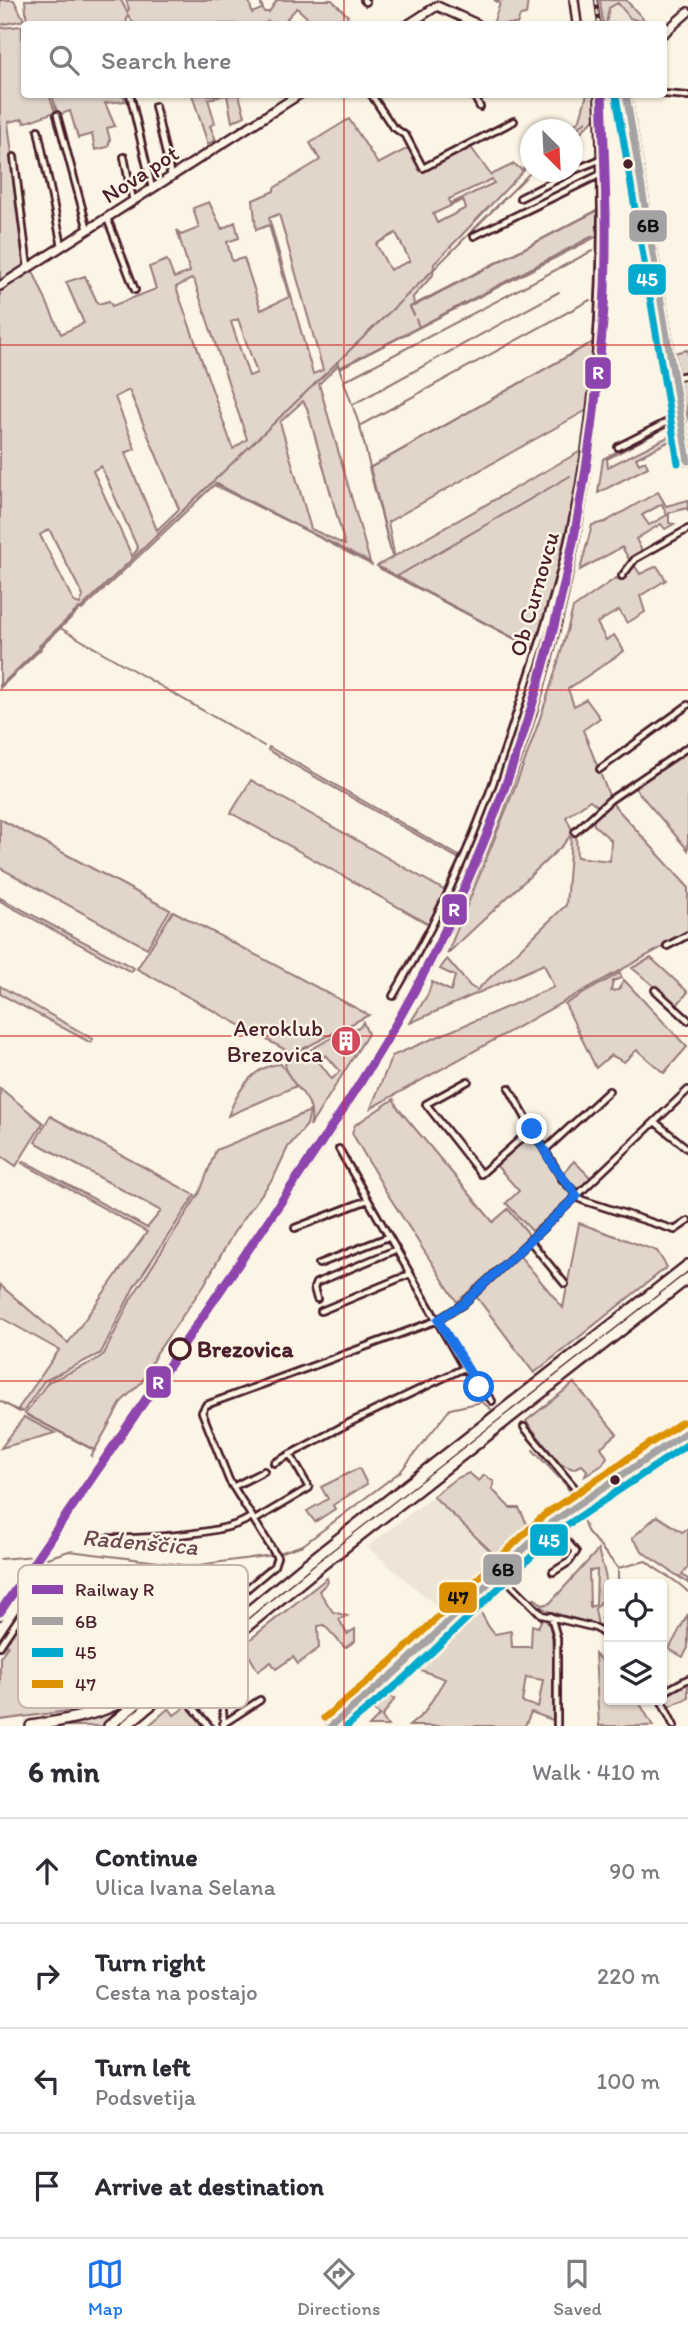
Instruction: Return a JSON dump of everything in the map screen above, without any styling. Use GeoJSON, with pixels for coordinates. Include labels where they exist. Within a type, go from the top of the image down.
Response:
{"type":"FeatureCollection","features":[{"type":"Feature","properties":{"kind":"highway"},"geometry":{"type":"LineString","coordinates":[[248,1612],[688,1265]]}},
{"type":"Feature","properties":{"kind":"highway"},"geometry":{"type":"LineString","coordinates":[[248,1625],[688,1278]]}},
{"type":"Feature","properties":{"kind":"highway"},"geometry":{"type":"LineString","coordinates":[[31,1726],[78,1718],[106,1708]]}},
{"type":"Feature","properties":{"kind":"highway"},"geometry":{"type":"LineString","coordinates":[[109,1726],[130,1708]]}},
{"type":"Feature","properties":{"kind":"highway"},"geometry":{"type":"LineString","coordinates":[[125,1726],[147,1708]]}},
{"type":"Feature","properties":{"kind":"main road"},"geometry":{"type":"LineString","coordinates":[[574,0],[577,21]]}},
{"type":"Feature","properties":{"kind":"main road"},"geometry":{"type":"LineString","coordinates":[[413,21],[435,3],[471,21]]}},
{"type":"Feature","properties":{"kind":"main road"},"geometry":{"type":"LineString","coordinates":[[667,30],[688,12]]}},
{"type":"Feature","properties":{"kind":"main road","name":"Nova pot"},"geometry":{"type":"LineString","coordinates":[[0,286],[294,98]]}},
{"type":"Feature","properties":{"kind":"main road"},"geometry":{"type":"LineString","coordinates":[[627,98],[688,458]]}},
{"type":"Feature","properties":{"kind":"main road"},"geometry":{"type":"LineString","coordinates":[[331,1726],[398,1670],[551,1524],[579,1502],[688,1431]]}},
{"type":"Feature","properties":{"kind":"street"},"geometry":{"type":"LineString","coordinates":[[667,94],[688,96]]}},
{"type":"Feature","properties":{"kind":"street"},"geometry":{"type":"LineString","coordinates":[[132,98],[152,189]]}},
{"type":"Feature","properties":{"kind":"street"},"geometry":{"type":"LineString","coordinates":[[374,98],[392,126],[405,136],[423,168],[514,121]]}},
{"type":"Feature","properties":{"kind":"street"},"geometry":{"type":"LineString","coordinates":[[474,98],[480,107]]}},
{"type":"Feature","properties":{"kind":"street","name":"Ob Curnovcu"},"geometry":{"type":"LineString","coordinates":[[393,996],[435,922],[479,827],[538,650],[570,533],[593,357],[600,175],[598,98]]}},
{"type":"Feature","properties":{"kind":"street"},"geometry":{"type":"LineString","coordinates":[[155,106],[172,177]]}},
{"type":"Feature","properties":{"kind":"street"},"geometry":{"type":"LineString","coordinates":[[57,115],[88,231]]}},
{"type":"Feature","properties":{"kind":"street"},"geometry":{"type":"LineString","coordinates":[[38,130],[62,247]]}},
{"type":"Feature","properties":{"kind":"street"},"geometry":{"type":"LineString","coordinates":[[14,157],[28,268]]}},
{"type":"Feature","properties":{"kind":"street"},"geometry":{"type":"LineString","coordinates":[[124,157],[133,202]]}},
{"type":"Feature","properties":{"kind":"street"},"geometry":{"type":"LineString","coordinates":[[583,167],[599,160]]}},
{"type":"Feature","properties":{"kind":"street"},"geometry":{"type":"LineString","coordinates":[[474,236],[600,175]]}},
{"type":"Feature","properties":{"kind":"street"},"geometry":{"type":"LineString","coordinates":[[520,198],[551,182]]}},
{"type":"Feature","properties":{"kind":"street"},"geometry":{"type":"LineString","coordinates":[[107,218],[135,290]]}},
{"type":"Feature","properties":{"kind":"street"},"geometry":{"type":"LineString","coordinates":[[673,378],[688,375]]}},
{"type":"Feature","properties":{"kind":"street"},"geometry":{"type":"LineString","coordinates":[[618,447],[680,416]]}},
{"type":"Feature","properties":{"kind":"street"},"geometry":{"type":"LineString","coordinates":[[622,576],[635,559],[688,529]]}},
{"type":"Feature","properties":{"kind":"street"},"geometry":{"type":"LineString","coordinates":[[600,769],[688,705]]}},
{"type":"Feature","properties":{"kind":"street"},"geometry":{"type":"LineString","coordinates":[[575,832],[610,800],[688,747]]}},
{"type":"Feature","properties":{"kind":"street"},"geometry":{"type":"LineString","coordinates":[[667,946],[688,935]]}},
{"type":"Feature","properties":{"kind":"street"},"geometry":{"type":"LineString","coordinates":[[655,990],[688,1020]]}},
{"type":"Feature","properties":{"kind":"street"},"geometry":{"type":"LineString","coordinates":[[468,1082],[426,1104],[481,1174],[532,1129]]}},
{"type":"Feature","properties":{"kind":"street"},"geometry":{"type":"LineString","coordinates":[[509,1088],[545,1150],[577,1196],[599,1206],[675,1230],[688,1221]]}},
{"type":"Feature","properties":{"kind":"street"},"geometry":{"type":"LineString","coordinates":[[248,1588],[274,1566],[277,1554],[233,1487],[202,1412],[206,1405],[438,1320],[463,1304],[688,1090]]}},
{"type":"Feature","properties":{"kind":"street"},"geometry":{"type":"LineString","coordinates":[[545,1150],[609,1091]]}},
{"type":"Feature","properties":{"kind":"street"},"geometry":{"type":"LineString","coordinates":[[655,1122],[688,1149]]}},
{"type":"Feature","properties":{"kind":"street"},"geometry":{"type":"LineString","coordinates":[[339,1149],[464,1368],[492,1401]]}},
{"type":"Feature","properties":{"kind":"street"},"geometry":{"type":"LineString","coordinates":[[295,1228],[369,1200]]}},
{"type":"Feature","properties":{"kind":"street"},"geometry":{"type":"LineString","coordinates":[[319,1264],[388,1237]]}},
{"type":"Feature","properties":{"kind":"street"},"geometry":{"type":"LineString","coordinates":[[530,1241],[565,1284]]}},
{"type":"Feature","properties":{"kind":"street"},"geometry":{"type":"LineString","coordinates":[[317,1299],[314,1288],[316,1283],[395,1250]]}},
{"type":"Feature","properties":{"kind":"street"},"geometry":{"type":"LineString","coordinates":[[321,1311],[410,1274]]}},
{"type":"Feature","properties":{"kind":"street"},"geometry":{"type":"LineString","coordinates":[[274,1463],[464,1368]]}},
{"type":"Feature","properties":{"kind":"street"},"geometry":{"type":"LineString","coordinates":[[524,1427],[579,1502]]}},
{"type":"Feature","properties":{"kind":"street"},"geometry":{"type":"LineString","coordinates":[[100,1538],[136,1539],[241,1524],[309,1488],[290,1454]]}},
{"type":"Feature","properties":{"kind":"street"},"geometry":{"type":"LineString","coordinates":[[233,1487],[264,1471]]}},
{"type":"Feature","properties":{"kind":"street"},"geometry":{"type":"LineString","coordinates":[[551,1524],[576,1552],[563,1567],[554,1572]]}},
{"type":"Feature","properties":{"kind":"street"},"geometry":{"type":"LineString","coordinates":[[499,1572],[526,1602],[542,1615],[596,1628],[604,1634]]}},
{"type":"Feature","properties":{"kind":"street"},"geometry":{"type":"LineString","coordinates":[[551,1616],[557,1639],[557,1726]]}},
{"type":"Feature","properties":{"kind":"street"},"geometry":{"type":"LineString","coordinates":[[0,1646],[18,1620]]}},
{"type":"Feature","properties":{"kind":"street"},"geometry":{"type":"LineString","coordinates":[[667,1690],[688,1679]]}},
{"type":"Feature","properties":{"kind":"street"},"geometry":{"type":"LineString","coordinates":[[224,1725],[260,1700]]}},
{"type":"Feature","properties":{"kind":"street"},"geometry":{"type":"LineString","coordinates":[[664,1705],[674,1726]]}},
{"type":"Feature","properties":{"kind":"street"},"geometry":{"type":"LineString","coordinates":[[194,1708],[209,1726]]}},
{"type":"Feature","properties":{"kind":"shaded area"},"geometry":{"type":"Polygon","coordinates":[[[0,0],[14,0],[24,20],[0,25],[0,0]]]}},
{"type":"Feature","properties":{"kind":"shaded area"},"geometry":{"type":"Polygon","coordinates":[[[25,0],[121,0],[127,12],[129,9],[126,0],[249,0],[252,13],[262,9],[260,0],[264,12],[269,12],[277,0],[332,0],[348,16],[348,21],[311,21],[297,8],[287,18],[290,21],[132,21],[128,15],[127,21],[27,21],[25,0]]]}},
{"type":"Feature","properties":{"kind":"shaded area"},"geometry":{"type":"Polygon","coordinates":[[[494,0],[528,0],[526,15],[520,16],[518,21],[494,21],[500,3],[494,0]]]}},
{"type":"Feature","properties":{"kind":"shaded area"},"geometry":{"type":"Polygon","coordinates":[[[600,0],[626,0],[645,21],[630,18],[618,3],[609,8],[607,21],[603,21],[600,0]]]}},
{"type":"Feature","properties":{"kind":"shaded area"},"geometry":{"type":"Polygon","coordinates":[[[620,4],[636,21],[607,21],[609,8],[620,4]]]}},
{"type":"Feature","properties":{"kind":"shaded area"},"geometry":{"type":"Polygon","coordinates":[[[21,26],[21,98],[50,98],[55,112],[24,123],[23,119],[8,122],[25,263],[0,283],[0,28],[21,26]]]}},
{"type":"Feature","properties":{"kind":"shaded area"},"geometry":{"type":"Polygon","coordinates":[[[53,98],[124,98],[125,101],[105,103],[115,126],[107,128],[110,140],[108,147],[95,150],[92,134],[78,138],[70,111],[58,115],[53,98]]]}},
{"type":"Feature","properties":{"kind":"shaded area"},"geometry":{"type":"Polygon","coordinates":[[[193,98],[212,98],[208,99],[215,123],[210,126],[216,140],[208,144],[193,98]]]}},
{"type":"Feature","properties":{"kind":"shaded area"},"geometry":{"type":"Polygon","coordinates":[[[228,98],[240,98],[245,116],[232,122],[228,98]]]}},
{"type":"Feature","properties":{"kind":"shaded area"},"geometry":{"type":"Polygon","coordinates":[[[586,98],[595,98],[595,118],[583,130],[583,119],[580,119],[586,98]]]}},
{"type":"Feature","properties":{"kind":"shaded area"},"geometry":{"type":"Polygon","coordinates":[[[349,119],[378,164],[410,147],[422,171],[470,146],[491,175],[514,164],[520,168],[520,174],[434,264],[433,275],[413,297],[414,306],[598,210],[598,236],[340,368],[338,365],[319,384],[370,562],[214,485],[82,610],[79,608],[0,688],[0,289],[32,269],[61,334],[84,323],[66,282],[85,276],[98,304],[109,301],[112,306],[156,289],[149,267],[167,260],[174,278],[190,272],[177,230],[181,235],[199,228],[193,208],[209,202],[222,229],[235,222],[239,238],[227,242],[232,261],[244,258],[261,310],[289,297],[269,225],[256,230],[253,200],[274,191],[274,188],[320,160],[310,143],[349,119]],[[492,179],[449,199],[450,204],[494,183],[492,179]],[[463,200],[433,214],[437,223],[466,208],[463,200]],[[279,214],[269,218],[313,374],[323,370],[279,214]],[[396,233],[376,244],[390,270],[410,261],[396,233]],[[194,280],[176,287],[233,449],[247,439],[194,280]],[[238,319],[231,322],[249,376],[257,373],[238,319]],[[129,390],[115,397],[135,449],[125,453],[157,530],[179,509],[129,390]],[[303,401],[280,422],[311,529],[345,545],[303,401]],[[101,466],[93,471],[132,556],[138,549],[101,466]],[[49,529],[40,535],[74,602],[80,604],[83,596],[49,529]]]}},
{"type":"Feature","properties":{"kind":"shaded area"},"geometry":{"type":"Polygon","coordinates":[[[593,342],[587,410],[388,522],[394,554],[392,555],[369,468],[593,342]]]}},
{"type":"Feature","properties":{"kind":"shaded area"},"geometry":{"type":"Polygon","coordinates":[[[687,350],[688,354],[687,425],[674,353],[687,350]]]}},
{"type":"Feature","properties":{"kind":"shaded area"},"geometry":{"type":"Polygon","coordinates":[[[675,420],[678,437],[636,458],[639,464],[645,461],[648,467],[598,493],[603,459],[675,420]],[[669,426],[607,459],[608,467],[672,435],[669,426]]]}},
{"type":"Feature","properties":{"kind":"shaded area"},"geometry":{"type":"Polygon","coordinates":[[[581,451],[574,508],[537,650],[377,566],[581,451]]]}},
{"type":"Feature","properties":{"kind":"shaded area"},"geometry":{"type":"Polygon","coordinates":[[[658,492],[666,506],[688,500],[688,511],[687,508],[669,513],[669,523],[674,524],[665,529],[661,524],[636,539],[643,553],[630,561],[622,547],[580,570],[592,525],[605,522],[658,492]],[[662,504],[642,515],[649,525],[667,515],[662,504]]]}},
{"type":"Feature","properties":{"kind":"shaded area"},"geometry":{"type":"Polygon","coordinates":[[[633,563],[640,574],[657,566],[666,580],[640,596],[645,612],[627,623],[619,610],[597,623],[606,640],[614,635],[624,651],[568,689],[574,706],[586,699],[600,718],[583,730],[610,798],[599,807],[590,800],[566,817],[573,832],[562,846],[447,954],[532,740],[573,608],[616,578],[620,580],[633,563]]]}},
{"type":"Feature","properties":{"kind":"shaded area"},"geometry":{"type":"Polygon","coordinates":[[[269,747],[464,859],[399,983],[398,979],[428,924],[231,813],[251,780],[444,890],[459,859],[268,750],[269,747]]]}},
{"type":"Feature","properties":{"kind":"shaded area"},"geometry":{"type":"Polygon","coordinates":[[[688,750],[688,850],[633,786],[688,750]]]}},
{"type":"Feature","properties":{"kind":"shaded area"},"geometry":{"type":"Polygon","coordinates":[[[611,802],[688,887],[688,933],[371,1108],[392,1056],[554,987],[544,964],[410,1023],[428,994],[432,982],[451,991],[455,976],[440,969],[447,959],[470,986],[477,990],[566,905],[571,838],[576,834],[577,857],[610,861],[611,840],[594,825],[593,816],[611,802]]]}},
{"type":"Feature","properties":{"kind":"shaded area"},"geometry":{"type":"Polygon","coordinates":[[[0,819],[170,910],[147,948],[0,868],[0,819]]]}},
{"type":"Feature","properties":{"kind":"shaded area"},"geometry":{"type":"Polygon","coordinates":[[[0,898],[134,968],[131,972],[0,901],[0,898]]]}},
{"type":"Feature","properties":{"kind":"shaded area"},"geometry":{"type":"Polygon","coordinates":[[[173,911],[369,1015],[293,1054],[137,969],[173,911]]]}},
{"type":"Feature","properties":{"kind":"shaded area"},"geometry":{"type":"Polygon","coordinates":[[[651,958],[688,992],[677,1005],[632,968],[651,958]]]}},
{"type":"Feature","properties":{"kind":"shaded area"},"geometry":{"type":"Polygon","coordinates":[[[620,973],[622,978],[613,981],[611,991],[618,990],[624,980],[687,1047],[664,1073],[637,1050],[624,1062],[611,1055],[596,1068],[565,1004],[620,973]]]}},
{"type":"Feature","properties":{"kind":"shaded area"},"geometry":{"type":"Polygon","coordinates":[[[0,986],[93,1039],[91,1043],[0,994],[0,986]]]}},
{"type":"Feature","properties":{"kind":"shaded area"},"geometry":{"type":"Polygon","coordinates":[[[363,1022],[368,1034],[310,1126],[310,1106],[291,1079],[285,1064],[337,1035],[344,1050],[354,1045],[347,1030],[360,1027],[363,1022]],[[326,1055],[319,1062],[332,1079],[340,1071],[326,1055]]]}},
{"type":"Feature","properties":{"kind":"shaded area"},"geometry":{"type":"Polygon","coordinates":[[[281,1064],[296,1086],[228,1116],[247,1081],[262,1069],[281,1064]]]}},
{"type":"Feature","properties":{"kind":"shaded area"},"geometry":{"type":"Polygon","coordinates":[[[0,1088],[43,1123],[16,1166],[0,1155],[0,1088]]]}},
{"type":"Feature","properties":{"kind":"shaded area"},"geometry":{"type":"Polygon","coordinates":[[[394,1099],[397,1107],[493,1222],[508,1209],[528,1233],[528,1240],[457,1302],[352,1133],[355,1125],[394,1099]]]}},
{"type":"Feature","properties":{"kind":"shaded area"},"geometry":{"type":"Polygon","coordinates":[[[310,1111],[307,1125],[288,1147],[274,1177],[234,1232],[204,1285],[156,1354],[142,1382],[122,1401],[91,1457],[94,1450],[25,1414],[48,1382],[93,1362],[104,1354],[131,1299],[200,1192],[216,1150],[310,1111]]]}},
{"type":"Feature","properties":{"kind":"shaded area"},"geometry":{"type":"Polygon","coordinates":[[[50,1116],[195,1195],[134,1287],[101,1353],[44,1381],[23,1412],[18,1409],[59,1350],[0,1317],[0,1285],[68,1343],[147,1232],[22,1163],[24,1161],[147,1228],[161,1211],[35,1142],[50,1116]]]}},
{"type":"Feature","properties":{"kind":"shaded area"},"geometry":{"type":"Polygon","coordinates":[[[529,1133],[533,1133],[572,1197],[532,1231],[506,1203],[519,1191],[496,1165],[529,1133]]]}},
{"type":"Feature","properties":{"kind":"shaded area"},"geometry":{"type":"Polygon","coordinates":[[[574,1161],[591,1178],[576,1191],[562,1174],[574,1161]]]}},
{"type":"Feature","properties":{"kind":"shaded area"},"geometry":{"type":"Polygon","coordinates":[[[579,1223],[657,1251],[667,1267],[534,1373],[476,1296],[519,1255],[563,1308],[579,1223]]]}},
{"type":"Feature","properties":{"kind":"shaded area"},"geometry":{"type":"Polygon","coordinates":[[[574,1383],[617,1434],[601,1447],[607,1457],[602,1465],[585,1476],[587,1470],[582,1465],[573,1469],[560,1464],[526,1421],[574,1383]]]}},
{"type":"Feature","properties":{"kind":"shaded area"},"geometry":{"type":"Polygon","coordinates":[[[24,1417],[55,1433],[1,1448],[24,1417]]]}},
{"type":"Feature","properties":{"kind":"shaded area"},"geometry":{"type":"Polygon","coordinates":[[[359,1468],[367,1484],[333,1505],[335,1509],[315,1522],[307,1511],[328,1499],[321,1487],[359,1468]]]}},
{"type":"Feature","properties":{"kind":"shaded area"},"geometry":{"type":"Polygon","coordinates":[[[469,1473],[479,1481],[484,1475],[494,1482],[492,1489],[510,1508],[519,1508],[528,1526],[525,1531],[526,1538],[501,1561],[433,1496],[455,1479],[469,1473]]]}},
{"type":"Feature","properties":{"kind":"shaded area"},"geometry":{"type":"Polygon","coordinates":[[[433,1496],[501,1561],[447,1615],[367,1547],[433,1496]]]}},
{"type":"Feature","properties":{"kind":"shaded area"},"geometry":{"type":"Polygon","coordinates":[[[657,1516],[682,1532],[688,1528],[688,1567],[682,1575],[688,1579],[688,1583],[644,1553],[632,1538],[657,1516]]]}},
{"type":"Feature","properties":{"kind":"shaded area"},"geometry":{"type":"Polygon","coordinates":[[[598,1550],[606,1579],[604,1595],[595,1609],[598,1626],[548,1611],[532,1601],[534,1598],[543,1605],[550,1603],[598,1550]],[[597,1570],[589,1571],[590,1607],[596,1605],[597,1570]]]}},
{"type":"Feature","properties":{"kind":"shaded area"},"geometry":{"type":"Polygon","coordinates":[[[138,1562],[167,1565],[138,1565],[138,1562]]]}},
{"type":"Feature","properties":{"kind":"shaded area"},"geometry":{"type":"Polygon","coordinates":[[[327,1578],[328,1582],[319,1591],[333,1612],[347,1616],[339,1619],[347,1634],[355,1629],[355,1641],[345,1648],[324,1625],[318,1626],[319,1648],[298,1664],[293,1657],[276,1669],[271,1662],[258,1671],[248,1654],[248,1641],[327,1578]]]}},
{"type":"Feature","properties":{"kind":"shaded area"},"geometry":{"type":"Polygon","coordinates":[[[474,1604],[495,1634],[511,1631],[512,1647],[531,1647],[532,1625],[538,1627],[543,1617],[552,1628],[555,1721],[531,1712],[525,1726],[409,1726],[424,1713],[445,1679],[415,1668],[416,1662],[474,1604]],[[526,1677],[522,1702],[538,1707],[543,1680],[526,1677]]]}},
{"type":"Feature","properties":{"kind":"shaded area"},"geometry":{"type":"Polygon","coordinates":[[[688,1614],[688,1648],[683,1657],[669,1649],[688,1614]]]}},
{"type":"Feature","properties":{"kind":"shaded area"},"geometry":{"type":"Polygon","coordinates":[[[18,1624],[18,1708],[75,1708],[0,1720],[0,1657],[8,1646],[5,1644],[18,1624]]]}},
{"type":"Feature","properties":{"kind":"shaded area"},"geometry":{"type":"Polygon","coordinates":[[[595,1654],[604,1664],[604,1705],[641,1705],[653,1726],[599,1726],[595,1654]]]}},
{"type":"Feature","properties":{"kind":"shaded area"},"geometry":{"type":"Polygon","coordinates":[[[688,1682],[688,1698],[668,1707],[667,1693],[688,1682]]]}},
{"type":"Feature","properties":{"kind":"shaded area"},"geometry":{"type":"Polygon","coordinates":[[[389,1697],[395,1698],[382,1717],[388,1726],[369,1726],[380,1715],[365,1705],[375,1705],[389,1697]]]}},
{"type":"Feature","properties":{"kind":"shaded area"},"geometry":{"type":"Polygon","coordinates":[[[118,1708],[123,1709],[103,1726],[62,1726],[89,1720],[118,1708]]]}},
{"type":"Feature","properties":{"kind":"shaded area"},"geometry":{"type":"Polygon","coordinates":[[[169,1708],[174,1715],[184,1708],[191,1708],[207,1726],[148,1726],[169,1708]]]}},
{"type":"Feature","properties":{"kind":"waterway"},"geometry":{"type":"LineString","coordinates":[[0,686],[425,278],[521,182]]}},
{"type":"Feature","properties":{"kind":"waterway"},"geometry":{"type":"LineString","coordinates":[[414,315],[410,307],[594,212]]}},
{"type":"Feature","properties":{"kind":"waterway"},"geometry":{"type":"LineString","coordinates":[[419,327],[593,236]]}},
{"type":"Feature","properties":{"kind":"waterway"},"geometry":{"type":"LineString","coordinates":[[344,381],[592,251]]}},
{"type":"Feature","properties":{"kind":"waterway"},"geometry":{"type":"LineString","coordinates":[[352,405],[559,292]]}},
{"type":"Feature","properties":{"kind":"waterway"},"geometry":{"type":"LineString","coordinates":[[359,426],[590,300]]}},
{"type":"Feature","properties":{"kind":"waterway"},"geometry":{"type":"LineString","coordinates":[[340,368],[419,327],[416,319]]}},
{"type":"Feature","properties":{"kind":"waterway"},"geometry":{"type":"LineString","coordinates":[[370,468],[587,345]]}},
{"type":"Feature","properties":{"kind":"waterway"},"geometry":{"type":"LineString","coordinates":[[337,362],[360,427],[391,552]]}},
{"type":"Feature","properties":{"kind":"waterway"},"geometry":{"type":"LineString","coordinates":[[396,577],[570,476]]}},
{"type":"Feature","properties":{"kind":"waterway"},"geometry":{"type":"LineString","coordinates":[[215,483],[372,565]]}},
{"type":"Feature","properties":{"kind":"waterway"},"geometry":{"type":"LineString","coordinates":[[379,568],[534,649]]}},
{"type":"Feature","properties":{"kind":"waterway"},"geometry":{"type":"LineString","coordinates":[[62,629],[264,746]]}},
{"type":"Feature","properties":{"kind":"waterway"},"geometry":{"type":"LineString","coordinates":[[0,1401],[20,1412]]}},
{"type":"Feature","properties":{"kind":"waterway"},"geometry":{"type":"LineString","coordinates":[[198,1565],[273,1555],[303,1545],[401,1471],[450,1409],[482,1402],[491,1409]]}},
{"type":"Feature","properties":{"kind":"waterway"},"geometry":{"type":"LineString","coordinates":[[27,1415],[94,1450]]}},
{"type":"Feature","properties":{"kind":"waterway"},"geometry":{"type":"LineString","coordinates":[[533,1450],[566,1485],[576,1503]]}},
{"type":"Feature","properties":{"kind":"waterway"},"geometry":{"type":"LineString","coordinates":[[579,1508],[587,1531],[618,1568],[646,1561],[688,1592]]}},
{"type":"Feature","properties":{"kind":"waterway"},"geometry":{"type":"LineString","coordinates":[[47,1558],[69,1551],[183,1565]]}},
{"type":"Feature","properties":{"kind":"waterway","name":"Radenščica"},"geometry":{"type":"LineString","coordinates":[[0,1559],[35,1556]]}},
{"type":"Feature","properties":{"kind":"waterway"},"geometry":{"type":"LineString","coordinates":[[618,1568],[618,1579]]}},
{"type":"Feature","properties":{"kind":"waterway"},"geometry":{"type":"LineString","coordinates":[[601,1626],[604,1600]]}},
{"type":"Feature","properties":{"kind":"railway"},"geometry":{"type":"LineString","coordinates":[[596,0],[599,21]]}},
{"type":"Feature","properties":{"kind":"railway"},"geometry":{"type":"LineString","coordinates":[[37,1565],[359,1092],[434,963],[482,859],[522,754],[554,648],[578,540],[596,431],[606,321],[609,208],[606,98]]}},
{"type":"Feature","properties":{"kind":"railway"},"geometry":{"type":"LineString","coordinates":[[0,1619],[18,1593]]}},
{"type":"Feature","properties":{"kind":"rail line","name":"R"},"geometry":{"type":"LineString","coordinates":[[32,1565],[303,1169],[392,1031],[431,959],[498,806],[548,649],[583,487],[595,405],[605,294],[606,208],[602,98]]}},
{"type":"Feature","properties":{"kind":"rail line","name":"R"},"geometry":{"type":"LineString","coordinates":[[0,1612],[18,1586]]}},
{"type":"Feature","properties":{"kind":"transit line","name":"45"},"geometry":{"type":"LineString","coordinates":[[616,98],[678,463]]}},
{"type":"Feature","properties":{"kind":"transit line","name":"6B"},"geometry":{"type":"LineString","coordinates":[[627,98],[688,461]]}},
{"type":"Feature","properties":{"kind":"transit line","name":"47"},"geometry":{"type":"LineString","coordinates":[[324,1718],[391,1662],[544,1515],[682,1422]]}},
{"type":"Feature","properties":{"kind":"transit line","name":"6B"},"geometry":{"type":"LineString","coordinates":[[331,1726],[398,1670],[551,1523],[688,1431]]}},
{"type":"Feature","properties":{"kind":"transit line","name":"45"},"geometry":{"type":"LineString","coordinates":[[347,1726],[405,1678],[558,1531],[688,1444]]}},
{"type":"Feature","properties":{"kind":"place","name":"Aeroklub Brezovica"},"geometry":{"type":"Point","coordinates":[346,1041]}},
{"type":"Feature","properties":{"kind":"place","name":"Brezovica"},"geometry":{"type":"Point","coordinates":[180,1349]}},
{"type":"Feature","properties":{"kind":"route"},"geometry":{"type":"LineString","coordinates":[[479,1387],[464,1368],[438,1320],[463,1304],[577,1196],[553,1165],[532,1129]]}}]}
